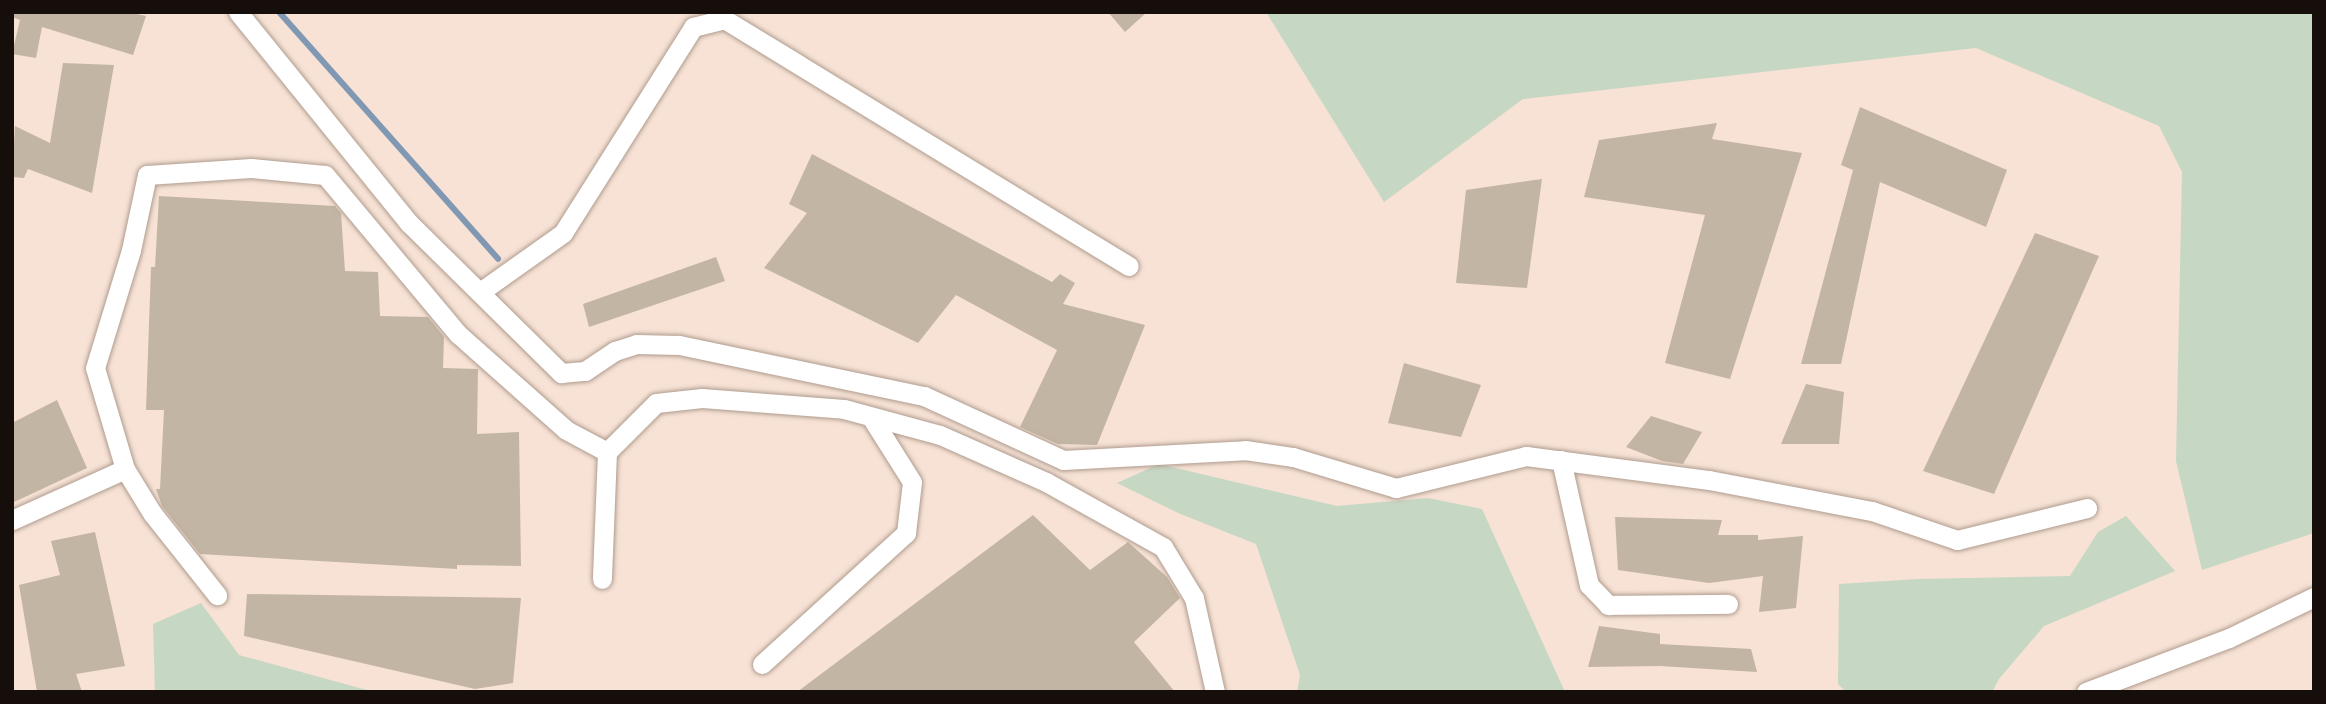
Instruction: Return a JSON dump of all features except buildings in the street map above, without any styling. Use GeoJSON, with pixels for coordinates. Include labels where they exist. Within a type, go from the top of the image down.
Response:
{"type":"FeatureCollection","features":[{"type":"Feature","properties":{"kind":"street"},"geometry":{"type":"LineString","coordinates":[[238,12],[409,223],[561,373],[585,371],[615,351],[636,344],[679,345],[925,396],[1063,460],[1245,450],[1293,457],[1396,488],[1526,456],[1709,480],[1872,511],[1957,540],[2087,508]]}},
{"type":"Feature","properties":{"kind":"street"},"geometry":{"type":"LineString","coordinates":[[480,292],[563,233],[693,27],[724,19],[1129,266]]}},
{"type":"Feature","properties":{"kind":"street"},"geometry":{"type":"LineString","coordinates":[[217,595],[152,513],[125,469],[96,368],[131,250],[147,174],[251,168],[325,174],[458,334],[566,430],[607,452]]}},
{"type":"Feature","properties":{"kind":"street"},"geometry":{"type":"LineString","coordinates":[[602,579],[607,452],[656,403],[702,398],[844,409],[940,435],[1046,482],[1163,547],[1194,598],[1215,692]]}},
{"type":"Feature","properties":{"kind":"street"},"geometry":{"type":"LineString","coordinates":[[762,664],[906,533],[912,482],[871,416]]}},
{"type":"Feature","properties":{"kind":"street"},"geometry":{"type":"LineString","coordinates":[[1561,460],[1589,585],[1608,605],[1728,604]]}},
{"type":"Feature","properties":{"kind":"street"},"geometry":{"type":"LineString","coordinates":[[12,520],[125,469]]}},
{"type":"Feature","properties":{"kind":"street"},"geometry":{"type":"LineString","coordinates":[[2086,692],[2230,638],[2314,597]]}},
{"type":"Feature","properties":{"kind":"green space"},"geometry":{"type":"Polygon","coordinates":[[[1266,12],[2314,12],[2314,533],[2202,570],[2176,461],[2182,172],[2159,126],[1976,48],[1523,99],[1384,202],[1266,12]]]}},
{"type":"Feature","properties":{"kind":"green space"},"geometry":{"type":"Polygon","coordinates":[[[1159,464],[1337,506],[1428,498],[1482,509],[1565,692],[1297,692],[1300,675],[1256,544],[1178,513],[1117,483],[1159,464]]]}},
{"type":"Feature","properties":{"kind":"green space"},"geometry":{"type":"Polygon","coordinates":[[[2126,516],[2175,571],[2044,626],[1999,679],[1992,692],[1846,692],[1838,684],[1839,584],[1918,579],[2070,576],[2098,532],[2126,516]]]}},
{"type":"Feature","properties":{"kind":"green space"},"geometry":{"type":"Polygon","coordinates":[[[201,603],[239,655],[374,692],[155,692],[153,624],[201,603]]]}},
{"type":"Feature","properties":{"kind":"waterway"},"geometry":{"type":"LineString","coordinates":[[279,12],[498,259]]}}]}
